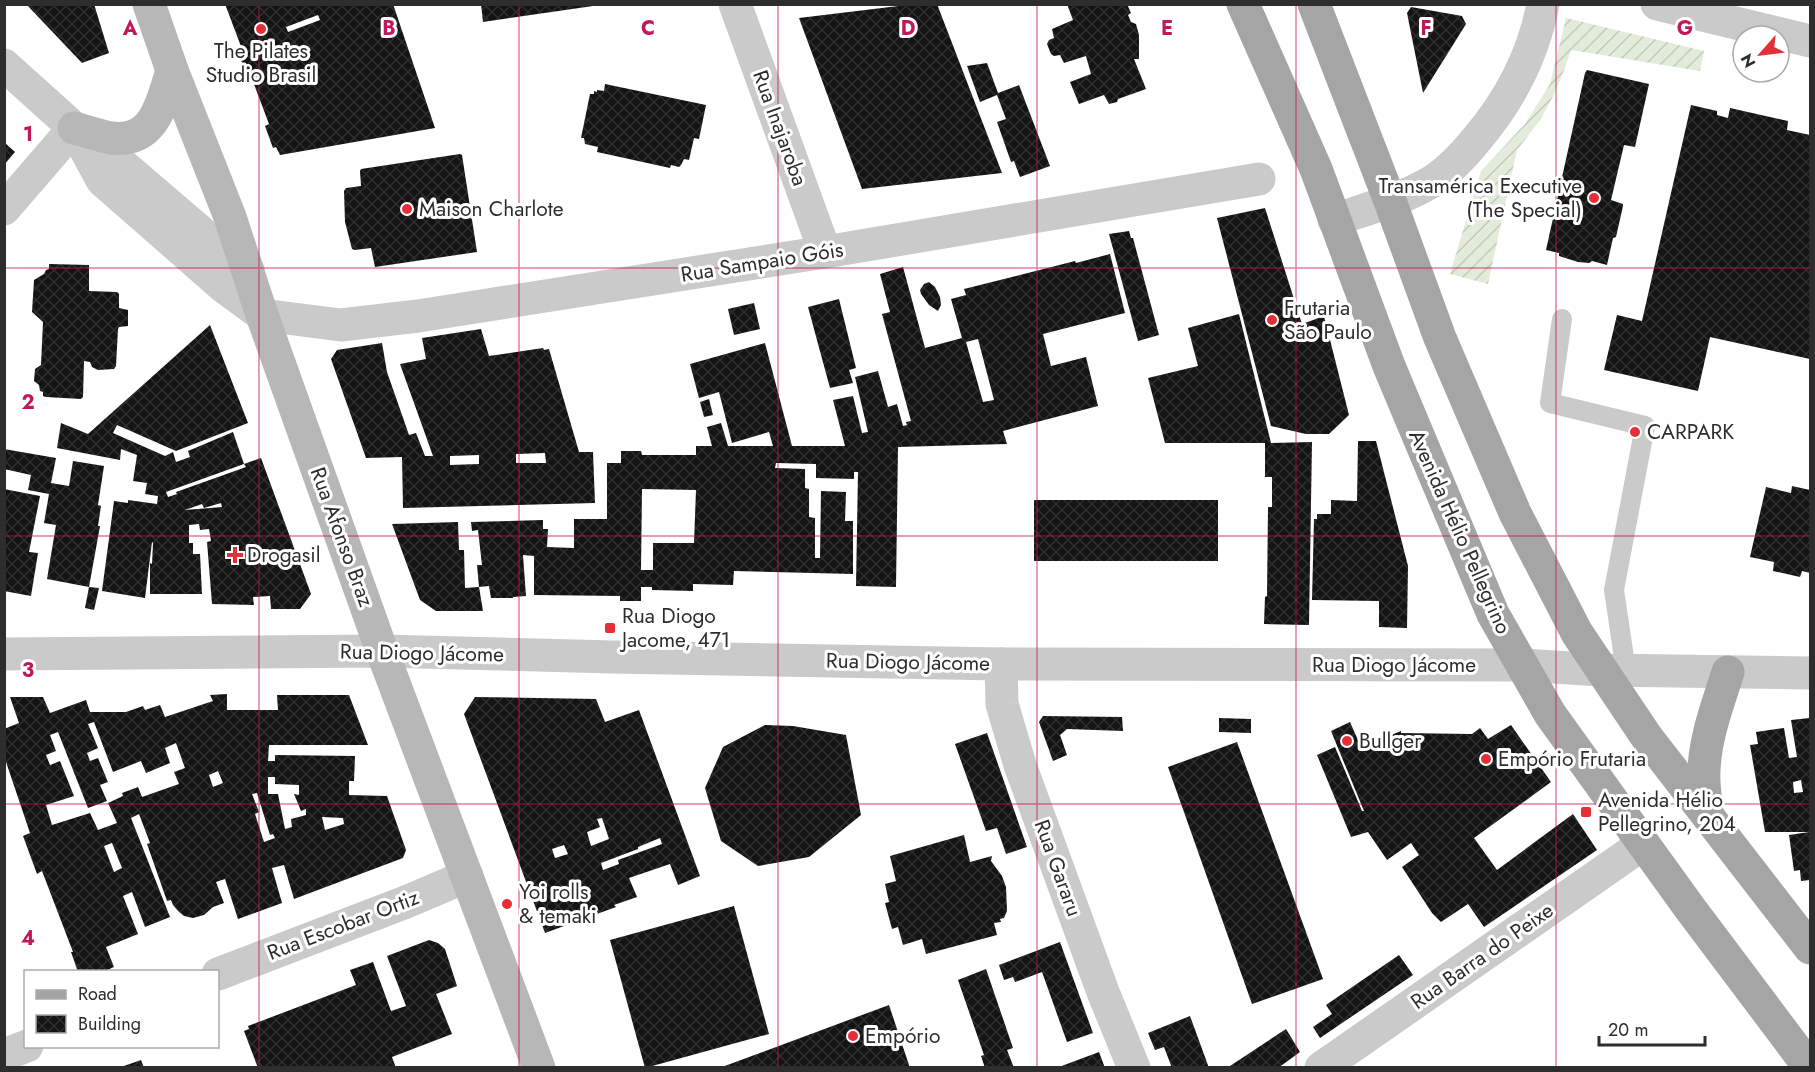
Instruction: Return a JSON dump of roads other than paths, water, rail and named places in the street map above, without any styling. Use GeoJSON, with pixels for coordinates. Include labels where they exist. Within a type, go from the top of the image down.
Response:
{"type":"FeatureCollection","features":[{"type":"Feature","properties":{"kind":"main road","name":"Avenida Hélio Pellegrino"},"geometry":{"type":"LineString","coordinates":[[1243,4],[1316,169],[1389,366],[1493,614],[1550,714],[1643,844],[1810,1068]]}},
{"type":"Feature","properties":{"kind":"main road"},"geometry":{"type":"LineString","coordinates":[[1314,4],[1440,338],[1515,513],[1577,633],[1614,671],[1646,736],[1810,948]]}},
{"type":"Feature","properties":{"kind":"main road"},"geometry":{"type":"LineString","coordinates":[[1707,813],[1704,772],[1707,744],[1728,672]]}},
{"type":"Feature","properties":{"kind":"street","name":"Rua Afonso Braz"},"geometry":{"type":"LineString","coordinates":[[149,4],[172,70],[230,217],[262,315],[382,651],[539,1068]]}},
{"type":"Feature","properties":{"kind":"street","name":"Rua Inajaroba"},"geometry":{"type":"LineString","coordinates":[[735,4],[825,252]]}},
{"type":"Feature","properties":{"kind":"street"},"geometry":{"type":"LineString","coordinates":[[1334,220],[1390,201],[1431,182],[1449,170],[1502,108],[1521,74],[1535,38],[1543,4]]}},
{"type":"Feature","properties":{"kind":"street"},"geometry":{"type":"LineString","coordinates":[[1657,4],[1810,41]]}},
{"type":"Feature","properties":{"kind":"street"},"geometry":{"type":"LineString","coordinates":[[4,65],[74,128],[118,161],[248,270]]}},
{"type":"Feature","properties":{"kind":"street"},"geometry":{"type":"LineString","coordinates":[[74,128],[110,138],[137,135],[155,121],[172,70]]}},
{"type":"Feature","properties":{"kind":"street"},"geometry":{"type":"LineString","coordinates":[[4,209],[74,128]]}},
{"type":"Feature","properties":{"kind":"street"},"geometry":{"type":"LineString","coordinates":[[74,128],[102,180],[224,287],[262,315]]}},
{"type":"Feature","properties":{"kind":"street","name":"Rua Sampaio Góis"},"geometry":{"type":"LineString","coordinates":[[262,315],[341,325],[418,316],[825,252],[1259,179]]}},
{"type":"Feature","properties":{"kind":"street","name":"Rua Diogo Jácome"},"geometry":{"type":"LineString","coordinates":[[4,654],[382,651],[1000,664],[1522,665],[1614,671],[1810,673]]}},
{"type":"Feature","properties":{"kind":"street","name":"Rua Gararu"},"geometry":{"type":"LineString","coordinates":[[1000,664],[1002,704],[1020,765],[1102,992],[1134,1068]]}},
{"type":"Feature","properties":{"kind":"street","name":"Rua Barra do Peixe"},"geometry":{"type":"LineString","coordinates":[[1321,1068],[1643,844]]}},
{"type":"Feature","properties":{"kind":"street","name":"Rua Escobar Ortiz"},"geometry":{"type":"LineString","coordinates":[[219,974],[467,876]]}},
{"type":"Feature","properties":{"kind":"street"},"geometry":{"type":"LineString","coordinates":[[4,1055],[24,1048]]}},
{"type":"Feature","properties":{"kind":"lane"},"geometry":{"type":"LineString","coordinates":[[1562,319],[1550,403],[1645,426],[1614,590],[1614,671]]}},
{"type":"Feature","properties":{"kind":"place","name":"The Pilates Studio Brasil"},"geometry":{"type":"Point","coordinates":[261,29]}},
{"type":"Feature","properties":{"kind":"place","name":"Transamérica Executive (The Special)"},"geometry":{"type":"Point","coordinates":[1594,198]}},
{"type":"Feature","properties":{"kind":"place","name":"Maison Charlote"},"geometry":{"type":"Point","coordinates":[407,209]}},
{"type":"Feature","properties":{"kind":"place","name":"Frutaria São Paulo"},"geometry":{"type":"Point","coordinates":[1272,320]}},
{"type":"Feature","properties":{"kind":"place","name":"CARPARK"},"geometry":{"type":"Point","coordinates":[1635,432]}},
{"type":"Feature","properties":{"kind":"place","name":"Drogasil"},"geometry":{"type":"Point","coordinates":[235,555]}},
{"type":"Feature","properties":{"kind":"place","name":"Rua Diogo Jacome, 471"},"geometry":{"type":"Point","coordinates":[610,628]}},
{"type":"Feature","properties":{"kind":"place","name":"Bullger"},"geometry":{"type":"Point","coordinates":[1347,741]}},
{"type":"Feature","properties":{"kind":"place","name":"Empório Frutaria"},"geometry":{"type":"Point","coordinates":[1486,759]}},
{"type":"Feature","properties":{"kind":"place","name":"Avenida Hélio Pellegrino, 204"},"geometry":{"type":"Point","coordinates":[1586,812]}},
{"type":"Feature","properties":{"kind":"place","name":"Yoi rolls & temaki"},"geometry":{"type":"Point","coordinates":[507,904]}},
{"type":"Feature","properties":{"kind":"place","name":"Empório"},"geometry":{"type":"Point","coordinates":[853,1036]}}]}
